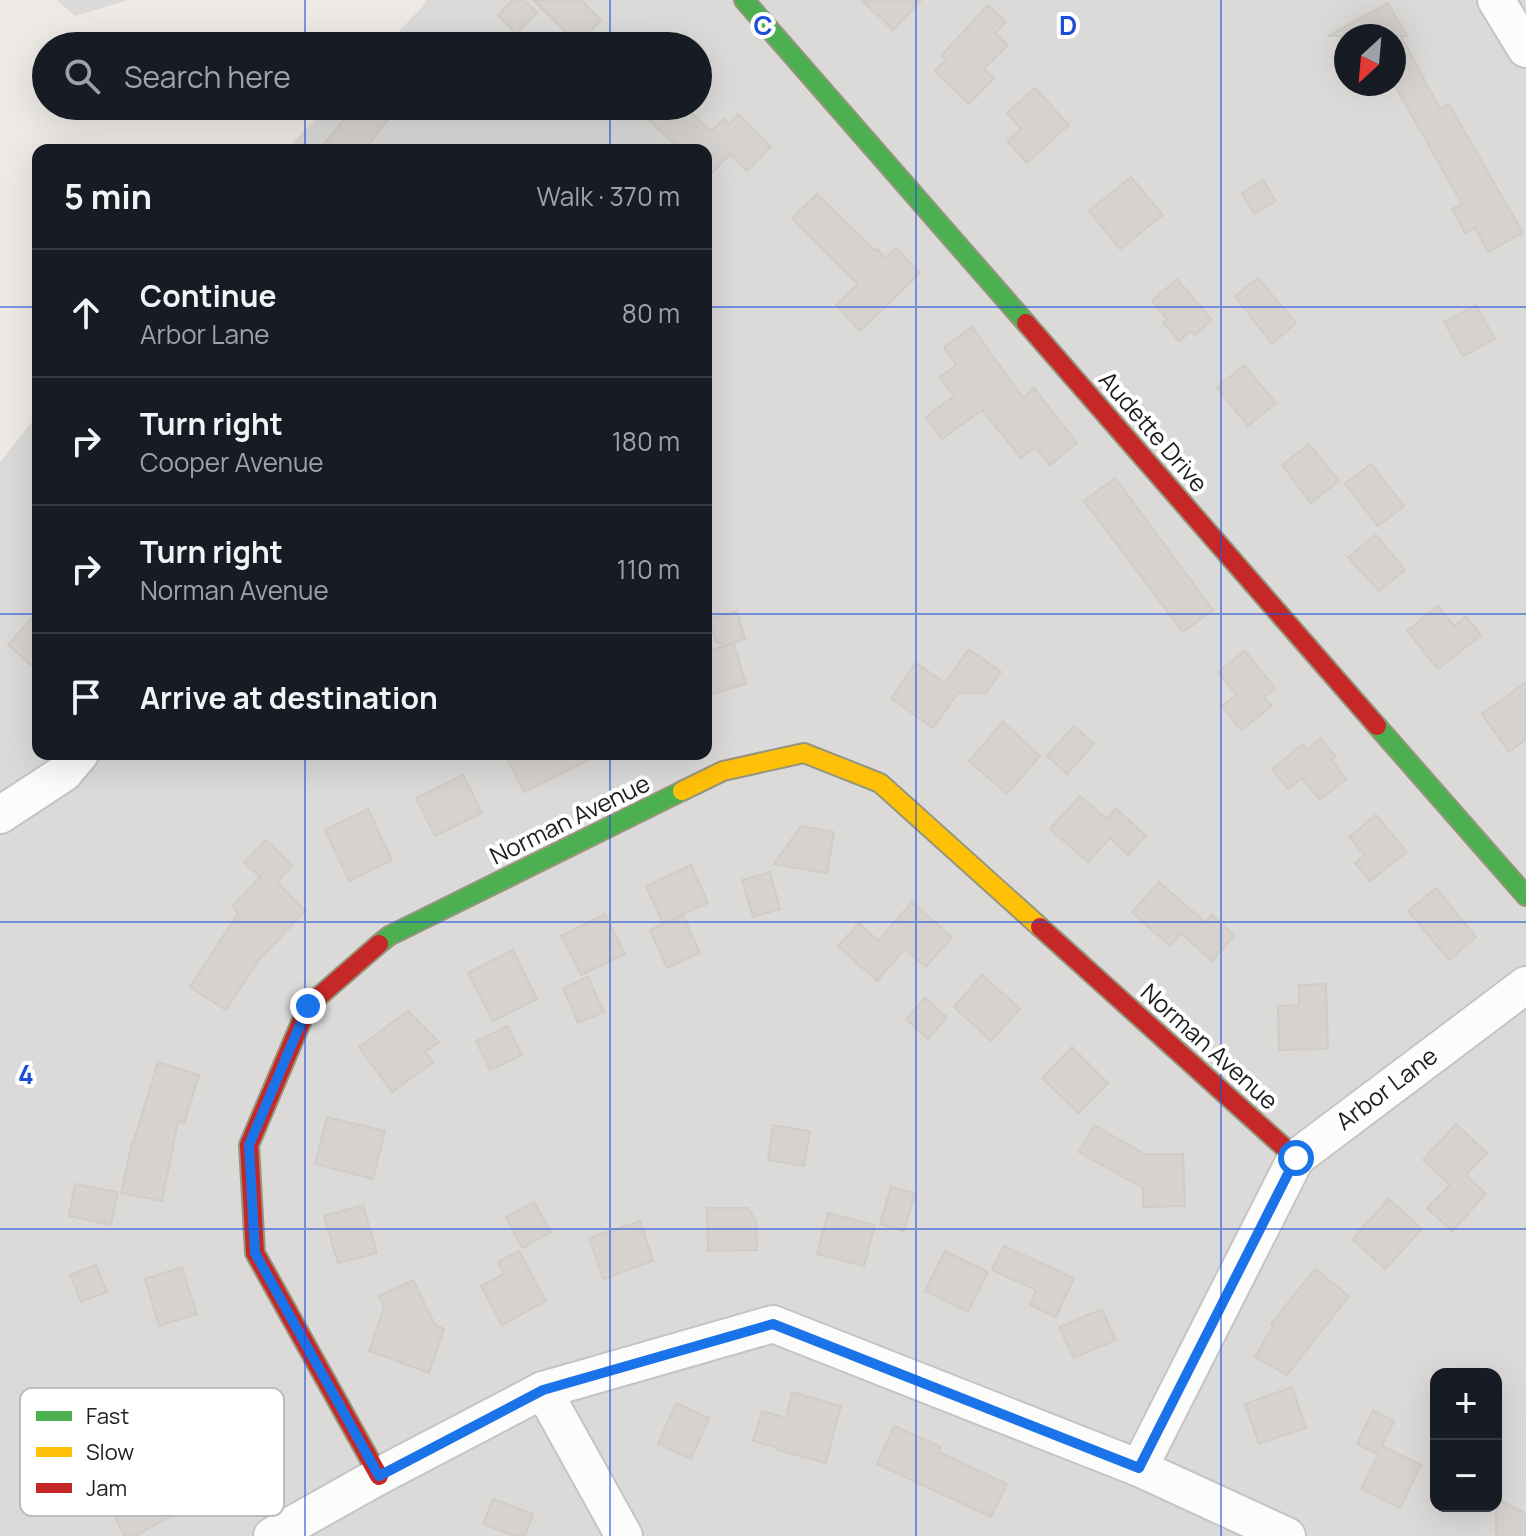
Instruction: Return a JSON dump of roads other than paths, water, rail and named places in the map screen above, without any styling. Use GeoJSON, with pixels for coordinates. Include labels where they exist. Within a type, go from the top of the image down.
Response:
{"type":"FeatureCollection","features":[{"type":"Feature","properties":{"kind":"street","name":"Audette Drive"},"geometry":{"type":"LineString","coordinates":[[744,0],[1526,896]]}},
{"type":"Feature","properties":{"kind":"street"},"geometry":{"type":"LineString","coordinates":[[1496,0],[1522,34]]}},
{"type":"Feature","properties":{"kind":"street","name":"Norman Avenue"},"geometry":{"type":"LineString","coordinates":[[379,1476],[255,1253],[249,1145],[308,1006],[389,936],[723,771],[804,753],[880,783],[1296,1158]]}},
{"type":"Feature","properties":{"kind":"street"},"geometry":{"type":"LineString","coordinates":[[0,815],[64,773],[75,760]]}},
{"type":"Feature","properties":{"kind":"street","name":"Arbor Lane"},"geometry":{"type":"LineString","coordinates":[[1139,1468],[1296,1158],[1526,985]]}},
{"type":"Feature","properties":{"kind":"street"},"geometry":{"type":"LineString","coordinates":[[272,1536],[543,1390],[773,1324],[1139,1468],[1287,1536]]}},
{"type":"Feature","properties":{"kind":"street"},"geometry":{"type":"LineString","coordinates":[[543,1390],[624,1536]]}}]}
